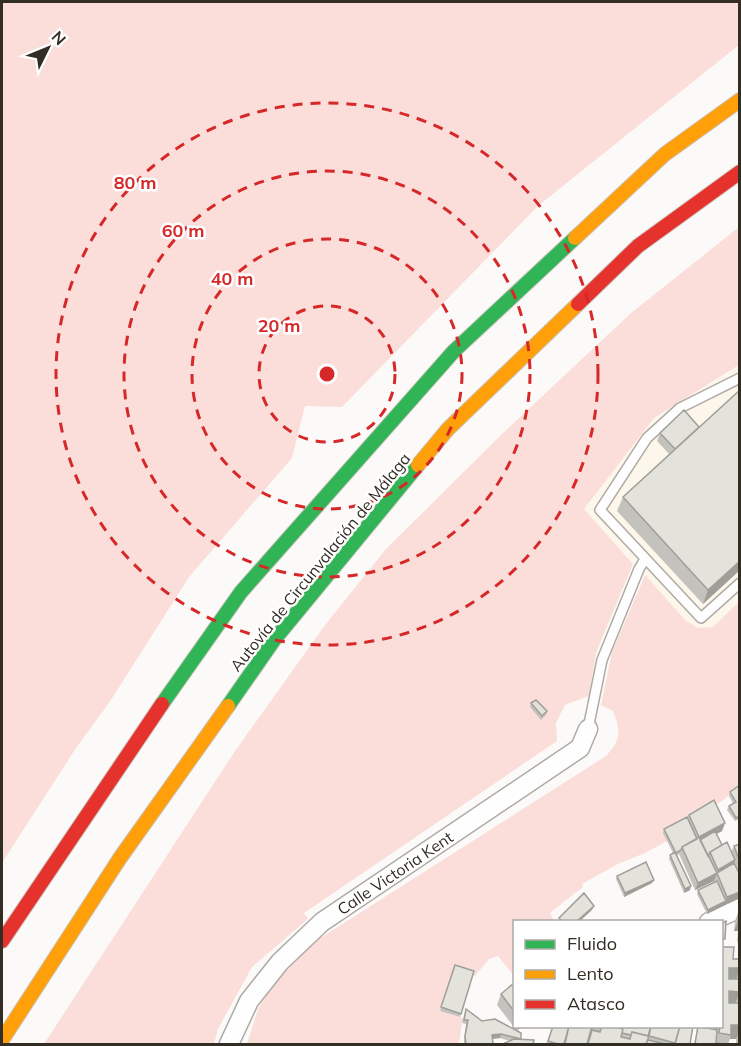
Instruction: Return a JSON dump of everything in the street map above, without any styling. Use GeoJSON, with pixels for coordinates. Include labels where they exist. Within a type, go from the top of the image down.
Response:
{"type":"FeatureCollection","features":[{"type":"Feature","properties":{"kind":"highway","name":"Autovía de Circunvalación de Málaga"},"geometry":{"type":"LineString","coordinates":[[2,940],[196,653],[241,592],[454,351],[665,154],[740,100]]}},
{"type":"Feature","properties":{"kind":"highway","name":"Autovía de Circunvalación de Málaga"},"geometry":{"type":"LineString","coordinates":[[2,1041],[120,858],[274,640],[448,429],[638,246],[740,172]]}},
{"type":"Feature","properties":{"kind":"street","name":"Calle Victoria Kent"},"geometry":{"type":"LineString","coordinates":[[229,1044],[249,1001],[280,962],[322,922],[580,747],[588,729]]}},
{"type":"Feature","properties":{"kind":"street"},"geometry":{"type":"LineString","coordinates":[[711,920],[740,908]]}},
{"type":"Feature","properties":{"kind":"lane"},"geometry":{"type":"LineString","coordinates":[[740,378],[680,408],[647,438],[600,510],[701,618],[740,583]]}},
{"type":"Feature","properties":{"kind":"lane"},"geometry":{"type":"LineString","coordinates":[[588,729],[602,660],[645,558]]}},
{"type":"Feature","properties":{"kind":"shaded area"},"geometry":{"type":"Polygon","coordinates":[[[2,2],[740,2],[739,45],[538,206],[342,407],[305,406],[292,458],[189,577],[109,703],[76,748],[2,863],[2,2]]]}},
{"type":"Feature","properties":{"kind":"shaded area"},"geometry":{"type":"Polygon","coordinates":[[[739,227],[739,365],[654,418],[584,509],[633,564],[596,653],[589,696],[565,705],[556,723],[557,741],[304,913],[308,919],[252,967],[218,1029],[214,1044],[44,1044],[235,751],[325,625],[386,549],[502,434],[631,313],[739,227]]]}},
{"type":"Feature","properties":{"kind":"shaded area"},"geometry":{"type":"Polygon","coordinates":[[[739,366],[739,602],[713,627],[698,629],[686,621],[584,509],[654,418],[739,366]]]}},
{"type":"Feature","properties":{"kind":"shaded area"},"geometry":{"type":"Polygon","coordinates":[[[645,575],[686,621],[698,628],[713,627],[739,602],[739,787],[722,801],[686,822],[667,841],[582,884],[583,887],[550,913],[554,920],[513,920],[513,975],[498,956],[489,959],[475,976],[454,970],[440,1011],[463,1018],[459,1044],[247,1044],[258,1009],[280,973],[314,942],[606,756],[615,745],[618,735],[613,711],[601,705],[612,652],[645,575]]]}},
{"type":"Feature","properties":{"kind":"building"},"geometry":{"type":"Polygon","coordinates":[[[740,390],[740,561],[708,590],[623,497],[740,390]]]}},
{"type":"Feature","properties":{"kind":"building"},"geometry":{"type":"Polygon","coordinates":[[[684,410],[699,427],[675,449],[660,433],[684,410]]]}},
{"type":"Feature","properties":{"kind":"building"},"geometry":{"type":"Polygon","coordinates":[[[536,700],[547,711],[542,716],[531,703],[536,700]]]}},
{"type":"Feature","properties":{"kind":"building"},"geometry":{"type":"Polygon","coordinates":[[[740,785],[740,816],[736,818],[729,806],[736,802],[730,792],[740,785]]]}},
{"type":"Feature","properties":{"kind":"building"},"geometry":{"type":"Polygon","coordinates":[[[714,800],[725,823],[699,837],[689,815],[714,800]]]}},
{"type":"Feature","properties":{"kind":"building"},"geometry":{"type":"Polygon","coordinates":[[[687,817],[697,839],[676,853],[664,829],[687,817]]]}},
{"type":"Feature","properties":{"kind":"building"},"geometry":{"type":"Polygon","coordinates":[[[715,831],[722,845],[710,852],[708,856],[700,840],[715,831]]]}},
{"type":"Feature","properties":{"kind":"building"},"geometry":{"type":"Polygon","coordinates":[[[699,837],[717,873],[698,883],[682,847],[699,837]]]}},
{"type":"Feature","properties":{"kind":"building"},"geometry":{"type":"Polygon","coordinates":[[[727,842],[735,860],[718,870],[710,852],[727,842]]]}},
{"type":"Feature","properties":{"kind":"building"},"geometry":{"type":"Polygon","coordinates":[[[740,844],[740,862],[734,846],[740,844]]]}},
{"type":"Feature","properties":{"kind":"building"},"geometry":{"type":"Polygon","coordinates":[[[675,852],[691,886],[685,889],[670,855],[675,852]]]}},
{"type":"Feature","properties":{"kind":"building"},"geometry":{"type":"Polygon","coordinates":[[[646,862],[654,880],[625,893],[617,876],[646,862]]]}},
{"type":"Feature","properties":{"kind":"building"},"geometry":{"type":"Polygon","coordinates":[[[734,863],[740,875],[740,892],[727,897],[717,873],[734,863]]]}},
{"type":"Feature","properties":{"kind":"building"},"geometry":{"type":"Polygon","coordinates":[[[717,881],[726,901],[708,910],[698,890],[717,881]]]}},
{"type":"Feature","properties":{"kind":"building"},"geometry":{"type":"Polygon","coordinates":[[[584,893],[594,906],[578,920],[559,918],[584,893]]]}},
{"type":"Feature","properties":{"kind":"building"},"geometry":{"type":"Polygon","coordinates":[[[726,921],[725,939],[723,939],[723,922],[726,921]]]}},
{"type":"Feature","properties":{"kind":"building"},"geometry":{"type":"Polygon","coordinates":[[[723,947],[734,947],[733,959],[740,959],[740,968],[729,968],[729,979],[740,979],[740,992],[729,991],[729,1003],[739,1003],[740,996],[740,1025],[731,1025],[731,1035],[719,1033],[720,1028],[723,1028],[723,947]]]}},
{"type":"Feature","properties":{"kind":"building"},"geometry":{"type":"Polygon","coordinates":[[[455,965],[474,971],[461,1014],[441,1007],[455,965]]]}},
{"type":"Feature","properties":{"kind":"building"},"geometry":{"type":"Polygon","coordinates":[[[513,984],[513,1010],[501,994],[513,984]]]}},
{"type":"Feature","properties":{"kind":"building"},"geometry":{"type":"Polygon","coordinates":[[[466,1009],[482,1021],[495,1019],[521,1033],[521,1039],[501,1034],[492,1035],[493,1044],[466,1044],[468,1020],[464,1020],[466,1009]]]}},
{"type":"Feature","properties":{"kind":"building"},"geometry":{"type":"Polygon","coordinates":[[[552,1028],[568,1028],[564,1044],[548,1041],[552,1028]]]}},
{"type":"Feature","properties":{"kind":"building"},"geometry":{"type":"Polygon","coordinates":[[[569,1028],[591,1028],[587,1044],[565,1044],[569,1028]]]}},
{"type":"Feature","properties":{"kind":"building"},"geometry":{"type":"Polygon","coordinates":[[[601,1028],[620,1028],[623,1029],[621,1037],[630,1039],[632,1032],[649,1036],[646,1044],[588,1044],[592,1030],[600,1032],[601,1028]]]}},
{"type":"Feature","properties":{"kind":"building"},"geometry":{"type":"Polygon","coordinates":[[[620,1028],[650,1028],[648,1036],[632,1032],[631,1035],[622,1033],[623,1029],[620,1028]]]}},
{"type":"Feature","properties":{"kind":"building"},"geometry":{"type":"Polygon","coordinates":[[[651,1028],[679,1028],[675,1043],[649,1036],[651,1028]]]}},
{"type":"Feature","properties":{"kind":"building"},"geometry":{"type":"Polygon","coordinates":[[[679,1028],[693,1028],[690,1044],[675,1044],[679,1028]]]}},
{"type":"Feature","properties":{"kind":"building"},"geometry":{"type":"Polygon","coordinates":[[[698,1028],[708,1028],[717,1030],[716,1043],[724,1044],[695,1044],[698,1028]]]}},
{"type":"Feature","properties":{"kind":"building"},"geometry":{"type":"Polygon","coordinates":[[[514,1039],[534,1040],[533,1044],[504,1044],[514,1039]]]}},
{"type":"Feature","properties":{"kind":"building"},"geometry":{"type":"Polygon","coordinates":[[[648,1040],[665,1044],[646,1044],[648,1040]]]}},
{"type":"Feature","properties":{"kind":"traffic: fast"},"geometry":{"type":"LineString","coordinates":[[162,704],[241,592],[454,351],[575,238]]}},
{"type":"Feature","properties":{"kind":"traffic: fast"},"geometry":{"type":"LineString","coordinates":[[228,706],[274,640],[418,465]]}},
{"type":"Feature","properties":{"kind":"traffic: slow"},"geometry":{"type":"LineString","coordinates":[[575,238],[665,154],[740,100]]}},
{"type":"Feature","properties":{"kind":"traffic: slow"},"geometry":{"type":"LineString","coordinates":[[418,465],[448,429],[578,304]]}},
{"type":"Feature","properties":{"kind":"traffic: slow"},"geometry":{"type":"LineString","coordinates":[[2,1040],[120,858],[228,706]]}},
{"type":"Feature","properties":{"kind":"traffic: jam"},"geometry":{"type":"LineString","coordinates":[[578,304],[638,246],[740,172]]}},
{"type":"Feature","properties":{"kind":"traffic: jam"},"geometry":{"type":"LineString","coordinates":[[2,941],[162,704]]}}]}
